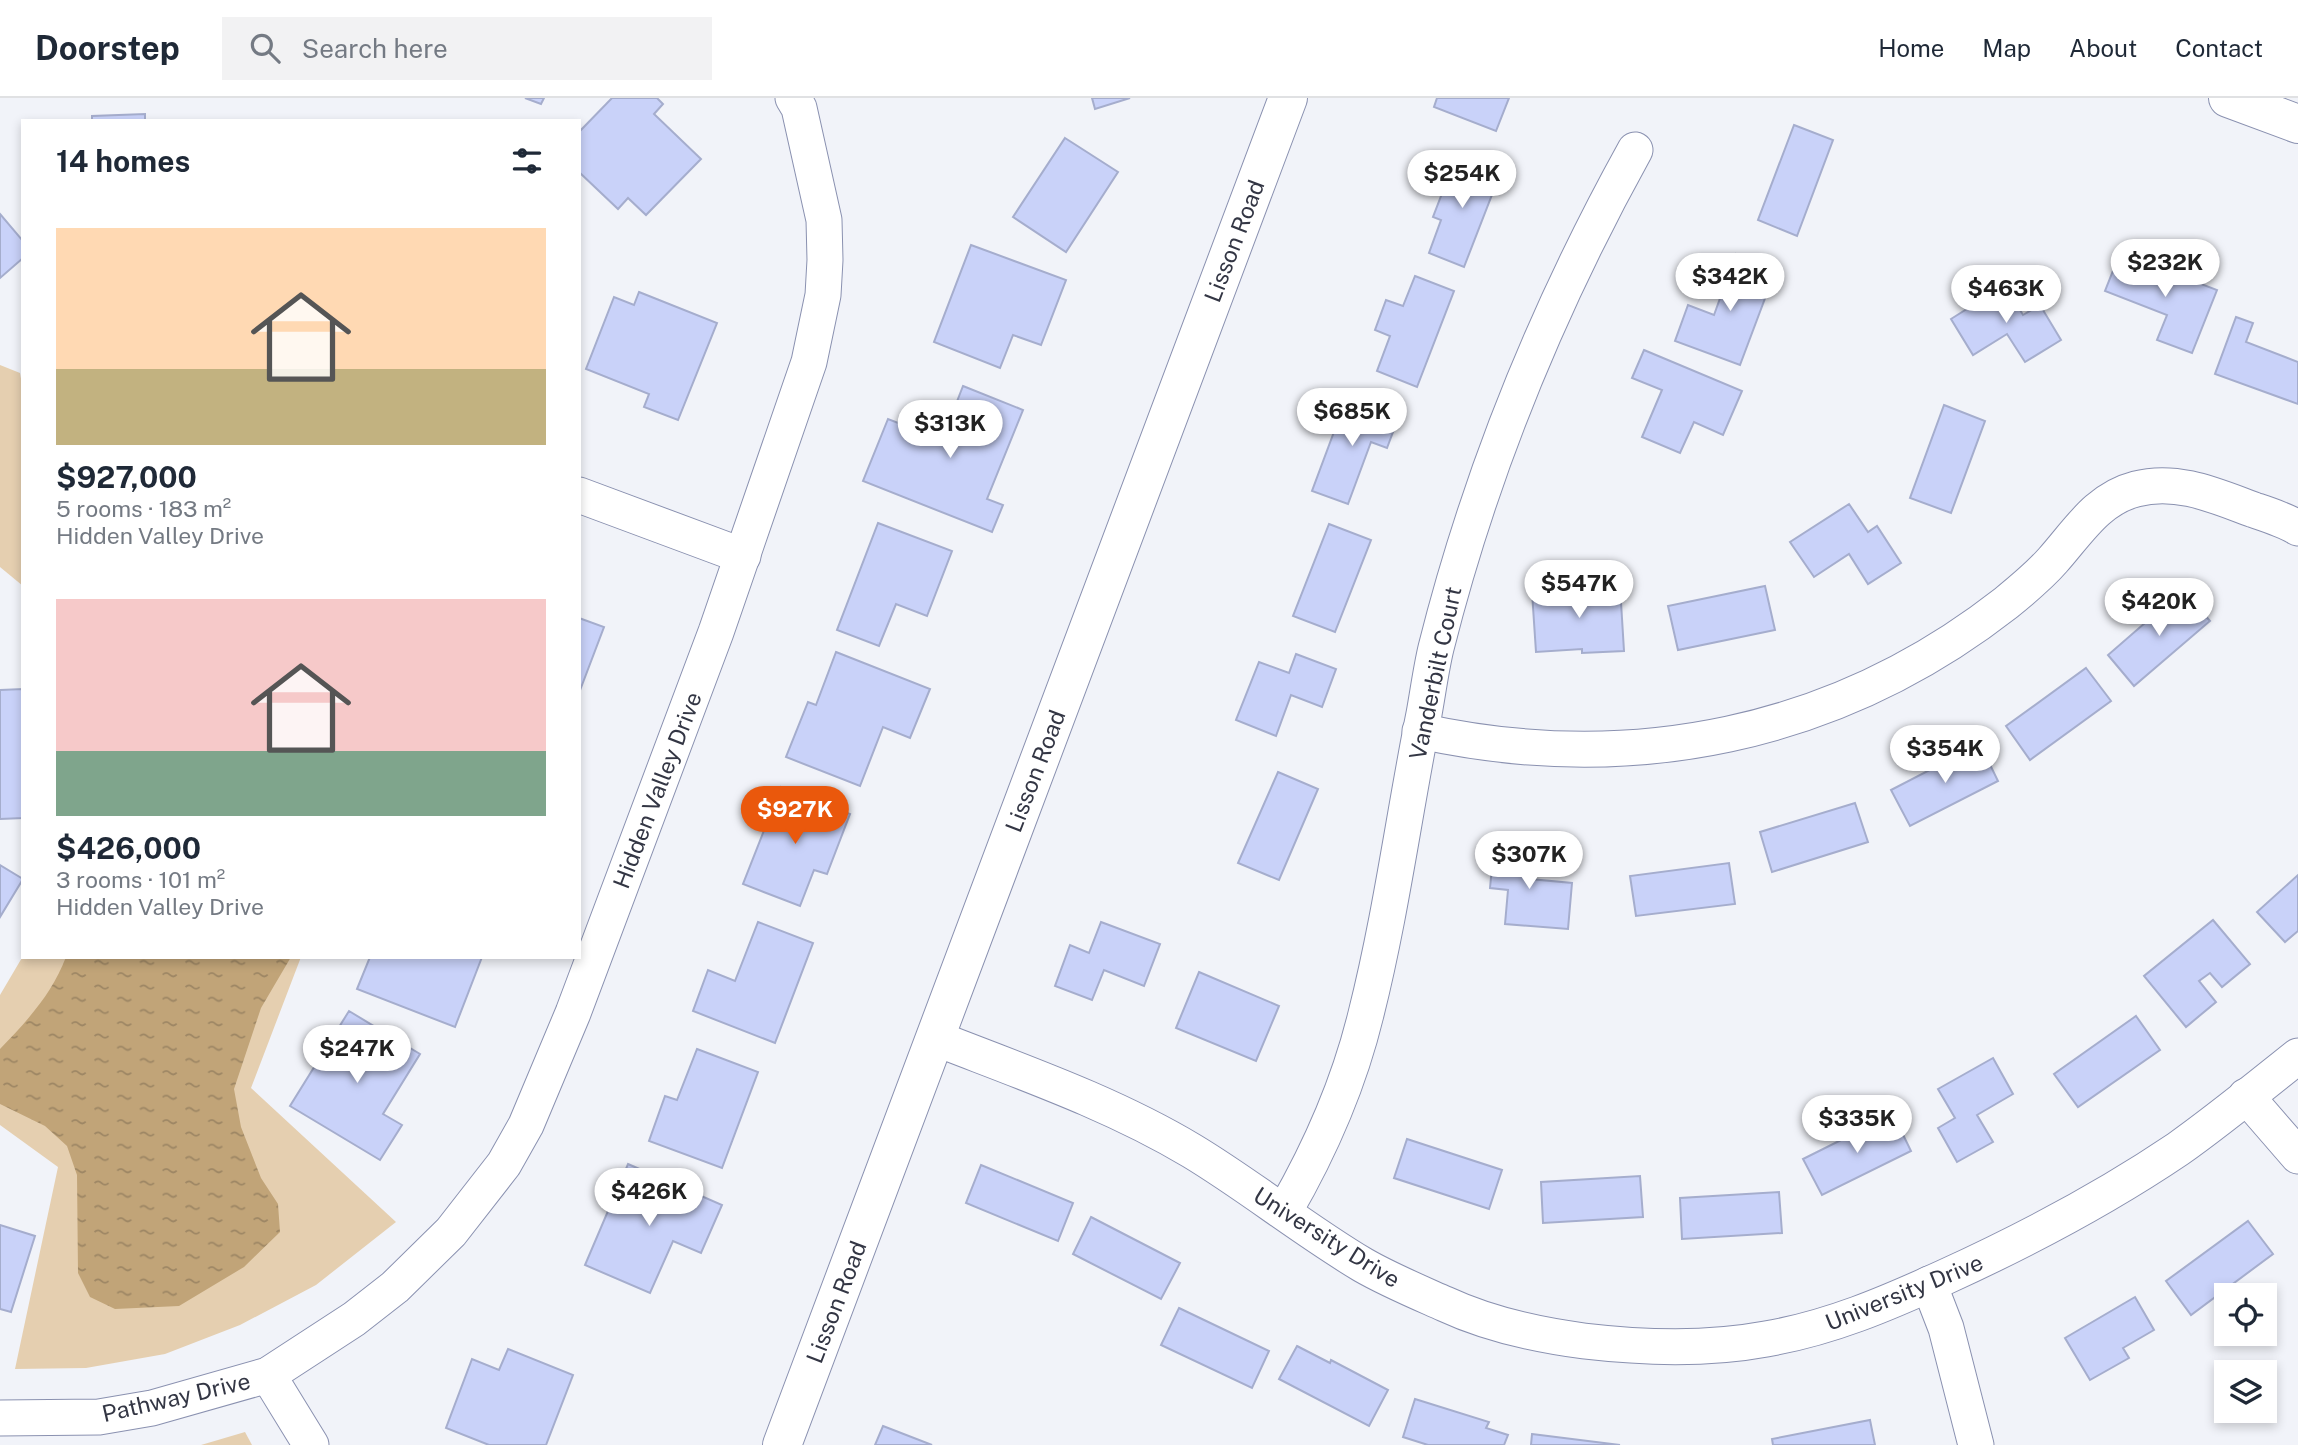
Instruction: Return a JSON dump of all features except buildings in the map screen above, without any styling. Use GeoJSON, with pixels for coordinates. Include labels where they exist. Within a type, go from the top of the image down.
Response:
{"type":"FeatureCollection","features":[{"type":"Feature","properties":{"kind":"street","name":"Lisson Road"},"geometry":{"type":"LineString","coordinates":[[782,1445],[1288,98]]}},
{"type":"Feature","properties":{"kind":"street"},"geometry":{"type":"LineString","coordinates":[[2228,98],[2298,124]]}},
{"type":"Feature","properties":{"kind":"street","name":"Hidden Valley Drive"},"geometry":{"type":"LineString","coordinates":[[268,1375],[354,1319],[395,1287],[451,1232],[477,1201],[526,1125],[573,1013],[716,632],[809,362],[823,295],[825,260],[824,220],[804,101]]}},
{"type":"Feature","properties":{"kind":"street","name":"Vanderbilt Court"},"geometry":{"type":"LineString","coordinates":[[1284,1212],[1308,1171],[1328,1126],[1366,1015],[1391,900],[1436,650],[1469,532],[1510,415],[1552,311],[1635,150]]}},
{"type":"Feature","properties":{"kind":"street"},"geometry":{"type":"LineString","coordinates":[[1420,731],[1464,741],[1512,746],[1617,749],[1691,741],[1759,728],[1841,701],[1933,655],[1978,624],[2010,600],[2053,561],[2091,514],[2113,497],[2136,489],[2158,485],[2211,494],[2298,528]]}},
{"type":"Feature","properties":{"kind":"street"},"geometry":{"type":"LineString","coordinates":[[581,496],[743,556]]}},
{"type":"Feature","properties":{"kind":"street","name":"University Drive"},"geometry":{"type":"LineString","coordinates":[[935,1038],[1056,1084],[1137,1121],[1192,1151],[1364,1265],[1448,1306],[1506,1325],[1562,1338],[1660,1347],[1766,1339],[1817,1328],[1867,1312],[2009,1249],[2098,1200],[2180,1147],[2298,1056]]}},
{"type":"Feature","properties":{"kind":"street"},"geometry":{"type":"LineString","coordinates":[[2246,1096],[2298,1156]]}},
{"type":"Feature","properties":{"kind":"street"},"geometry":{"type":"LineString","coordinates":[[1929,1284],[1946,1328],[1976,1445]]}},
{"type":"Feature","properties":{"kind":"street"},"geometry":{"type":"LineString","coordinates":[[268,1375],[311,1445]]}},
{"type":"Feature","properties":{"kind":"street","name":"Pathway Drive"},"geometry":{"type":"LineString","coordinates":[[0,1418],[99,1418],[152,1408],[268,1375]]}},
{"type":"Feature","properties":{"kind":"shaded area"},"geometry":{"type":"Polygon","coordinates":[[[0,365],[20,373],[21,379],[21,584],[0,567],[0,365]]]}},
{"type":"Feature","properties":{"kind":"shaded area"},"geometry":{"type":"Polygon","coordinates":[[[21,959],[300,959],[251,1088],[396,1222],[316,1285],[240,1325],[165,1354],[86,1368],[15,1369],[58,1167],[0,1125],[0,995],[21,959]]]}},
{"type":"Feature","properties":{"kind":"shaded area"},"geometry":{"type":"Polygon","coordinates":[[[245,1432],[252,1445],[201,1445],[245,1432]]]}},
{"type":"Feature","properties":{"kind":"water"},"geometry":{"type":"Polygon","coordinates":[[[65,959],[290,959],[261,1008],[234,1089],[241,1127],[261,1178],[278,1204],[280,1232],[244,1267],[179,1306],[115,1309],[90,1297],[78,1273],[77,1175],[67,1146],[45,1126],[0,1104],[0,1049],[46,995],[65,959]]]}}]}
